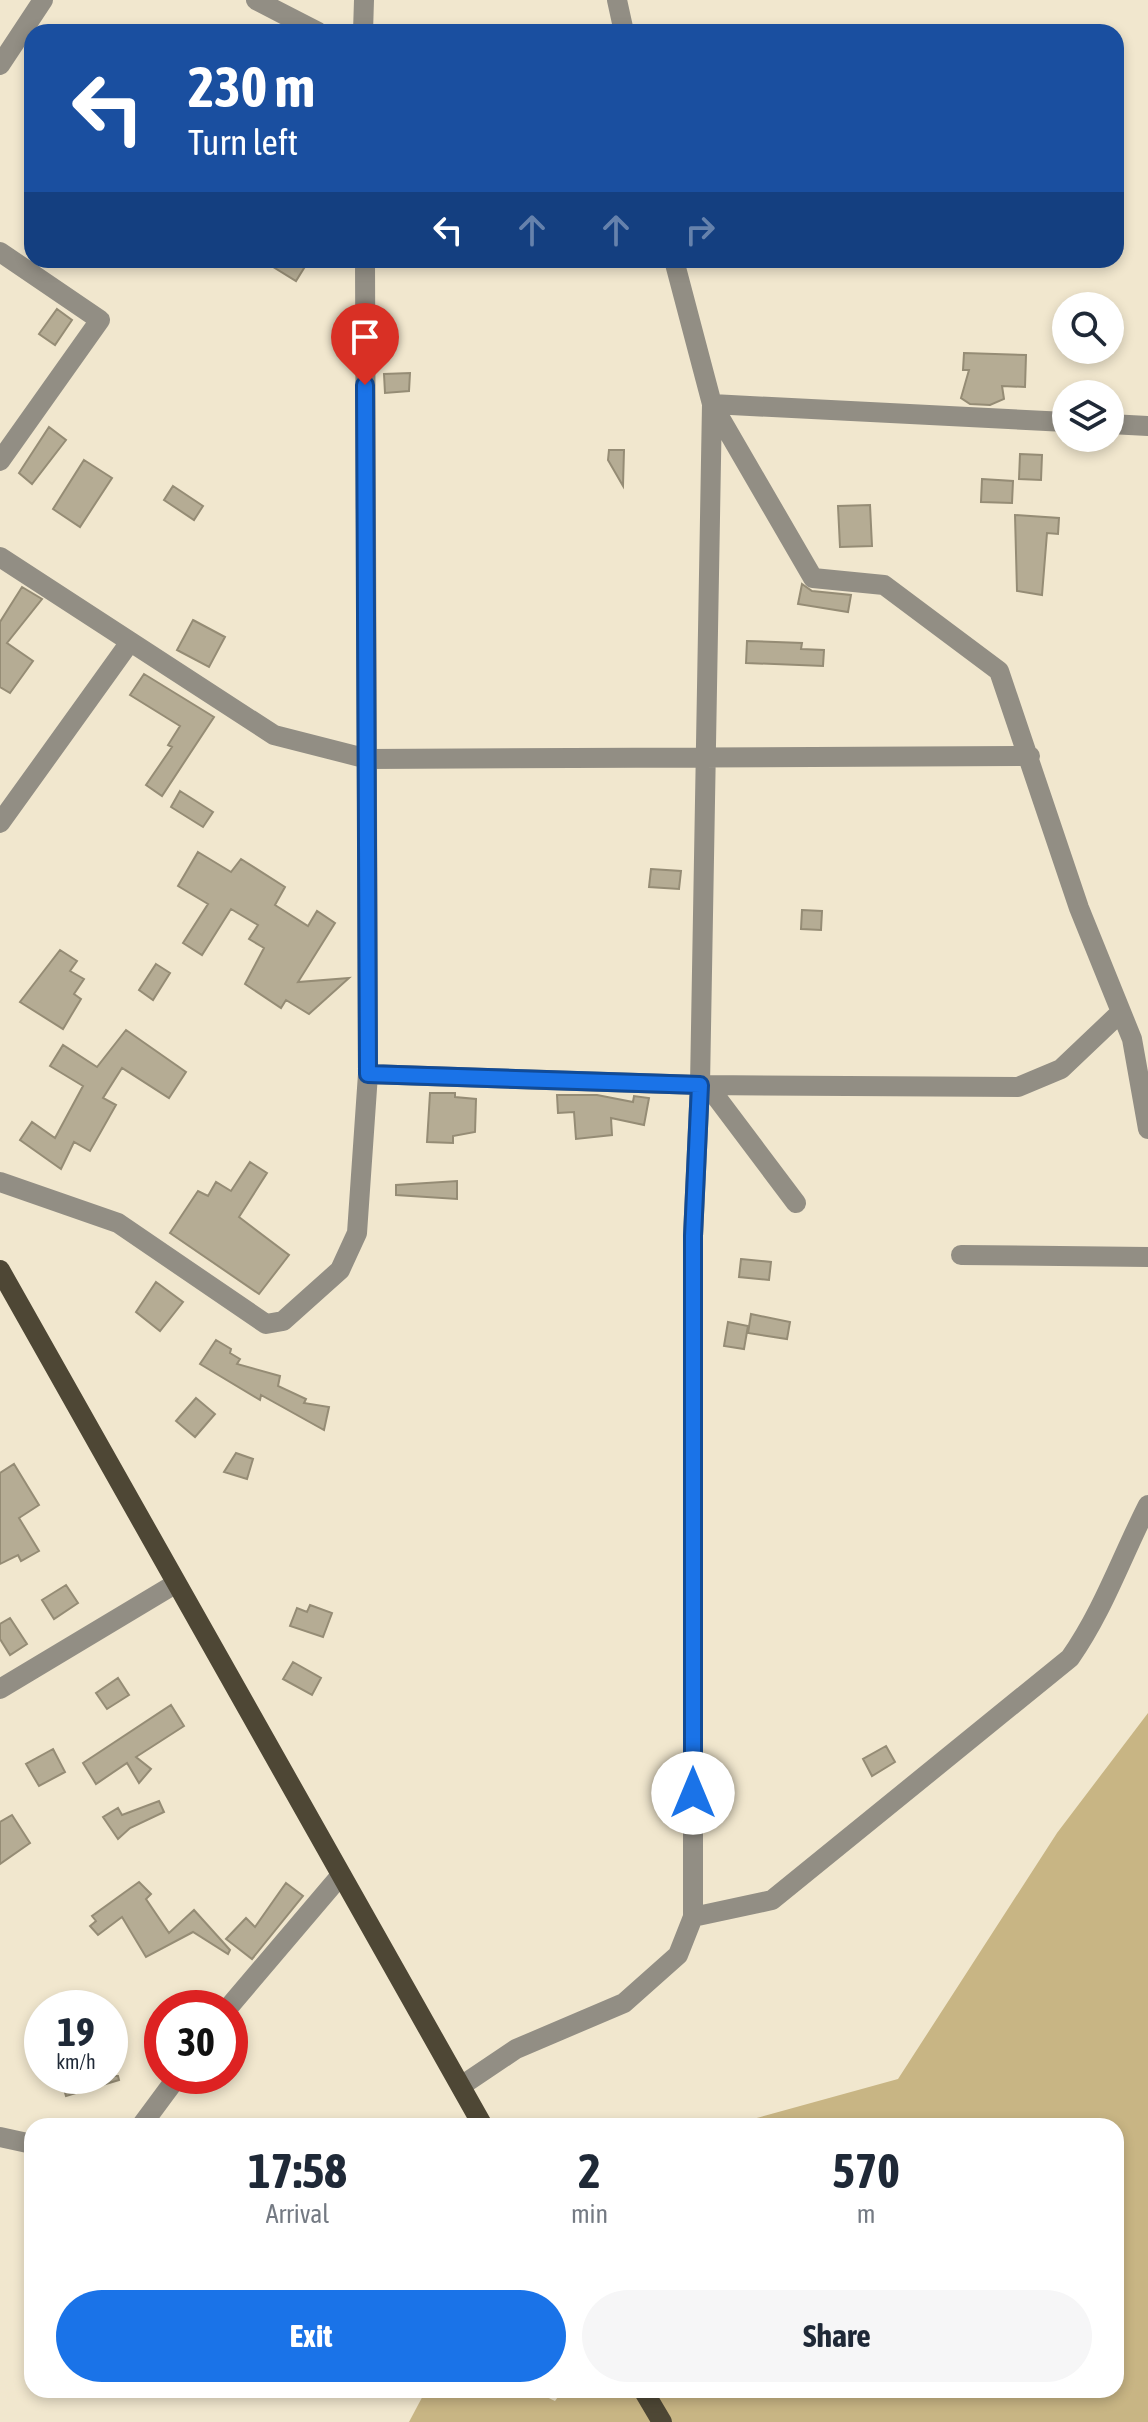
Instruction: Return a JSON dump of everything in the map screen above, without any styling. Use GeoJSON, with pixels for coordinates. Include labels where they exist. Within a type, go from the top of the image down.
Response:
{"type":"FeatureCollection","features":[{"type":"Feature","properties":{"kind":"main road"},"geometry":{"type":"LineString","coordinates":[[1,1273],[479,2118]]}},
{"type":"Feature","properties":{"kind":"main road"},"geometry":{"type":"LineString","coordinates":[[648,2398],[659,2417]]}},
{"type":"Feature","properties":{"kind":"street"},"geometry":{"type":"LineString","coordinates":[[27,24],[43,0]]}},
{"type":"Feature","properties":{"kind":"street"},"geometry":{"type":"LineString","coordinates":[[256,0],[302,24]]}},
{"type":"Feature","properties":{"kind":"street"},"geometry":{"type":"LineString","coordinates":[[363,24],[364,0]]}},
{"type":"Feature","properties":{"kind":"street"},"geometry":{"type":"LineString","coordinates":[[617,0],[622,24]]}},
{"type":"Feature","properties":{"kind":"street"},"geometry":{"type":"LineString","coordinates":[[0,65],[24,29]]}},
{"type":"Feature","properties":{"kind":"street"},"geometry":{"type":"LineString","coordinates":[[0,252],[100,320],[0,461]]}},
{"type":"Feature","properties":{"kind":"street"},"geometry":{"type":"LineString","coordinates":[[0,1182],[118,1223],[266,1324],[275,1324],[340,1270],[357,1233],[368,1074],[365,268]]}},
{"type":"Feature","properties":{"kind":"street"},"geometry":{"type":"LineString","coordinates":[[676,268],[712,404],[813,578],[884,585],[999,671],[1079,908],[1132,1039],[1148,1129]]}},
{"type":"Feature","properties":{"kind":"street"},"geometry":{"type":"LineString","coordinates":[[712,404],[1052,421]]}},
{"type":"Feature","properties":{"kind":"street"},"geometry":{"type":"LineString","coordinates":[[461,2086],[516,2049],[624,2003],[678,1955],[693,1917],[693,1236],[700,1085],[712,404]]}},
{"type":"Feature","properties":{"kind":"street"},"geometry":{"type":"LineString","coordinates":[[1124,425],[1148,426]]}},
{"type":"Feature","properties":{"kind":"street"},"geometry":{"type":"LineString","coordinates":[[0,557],[274,735],[368,759],[704,760],[1030,756]]}},
{"type":"Feature","properties":{"kind":"street"},"geometry":{"type":"LineString","coordinates":[[0,823],[130,642]]}},
{"type":"Feature","properties":{"kind":"street"},"geometry":{"type":"LineString","coordinates":[[368,1074],[700,1085],[1018,1087],[1061,1069],[1121,1012]]}},
{"type":"Feature","properties":{"kind":"street"},"geometry":{"type":"LineString","coordinates":[[700,1085],[714,1094],[796,1203]]}},
{"type":"Feature","properties":{"kind":"street"},"geometry":{"type":"LineString","coordinates":[[961,1255],[1148,1257]]}},
{"type":"Feature","properties":{"kind":"street"},"geometry":{"type":"LineString","coordinates":[[693,1917],[772,1900],[1070,1658],[1095,1622],[1118,1564],[1148,1505]]}},
{"type":"Feature","properties":{"kind":"street"},"geometry":{"type":"LineString","coordinates":[[0,1689],[175,1584]]}},
{"type":"Feature","properties":{"kind":"street"},"geometry":{"type":"LineString","coordinates":[[243,1990],[341,1875]]}},
{"type":"Feature","properties":{"kind":"street"},"geometry":{"type":"LineString","coordinates":[[147,2118],[165,2094]]}},
{"type":"Feature","properties":{"kind":"street"},"geometry":{"type":"LineString","coordinates":[[0,2137],[24,2142]]}},
{"type":"Feature","properties":{"kind":"shaded area"},"geometry":{"type":"Polygon","coordinates":[[[1148,1713],[1148,2422],[409,2422],[422,2398],[549,2398],[555,2401],[557,2398],[1124,2398],[1124,2118],[757,2118],[898,2079],[1057,1833],[1148,1713]]]}},
{"type":"Feature","properties":{"kind":"building"},"geometry":{"type":"Polygon","coordinates":[[[275,268],[304,268],[296,281],[275,268]]]}},
{"type":"Feature","properties":{"kind":"building"},"geometry":{"type":"Polygon","coordinates":[[[57,309],[72,320],[55,345],[39,334],[57,309]]]}},
{"type":"Feature","properties":{"kind":"building"},"geometry":{"type":"Polygon","coordinates":[[[964,353],[1026,355],[1025,387],[1002,386],[1004,399],[990,405],[970,404],[961,398],[969,370],[963,370],[964,353]]]}},
{"type":"Feature","properties":{"kind":"building"},"geometry":{"type":"Polygon","coordinates":[[[410,373],[409,391],[385,393],[384,374],[410,373]]]}},
{"type":"Feature","properties":{"kind":"building"},"geometry":{"type":"Polygon","coordinates":[[[49,427],[66,440],[32,484],[19,473],[49,427]]]}},
{"type":"Feature","properties":{"kind":"building"},"geometry":{"type":"Polygon","coordinates":[[[609,450],[624,450],[623,486],[608,460],[609,450]]]}},
{"type":"Feature","properties":{"kind":"building"},"geometry":{"type":"Polygon","coordinates":[[[1020,454],[1042,455],[1041,480],[1019,479],[1020,454]]]}},
{"type":"Feature","properties":{"kind":"building"},"geometry":{"type":"Polygon","coordinates":[[[84,460],[112,478],[80,527],[53,509],[84,460]]]}},
{"type":"Feature","properties":{"kind":"building"},"geometry":{"type":"Polygon","coordinates":[[[982,479],[1013,481],[1012,503],[981,502],[982,479]]]}},
{"type":"Feature","properties":{"kind":"building"},"geometry":{"type":"Polygon","coordinates":[[[173,486],[203,506],[194,520],[164,500],[173,486]]]}},
{"type":"Feature","properties":{"kind":"building"},"geometry":{"type":"Polygon","coordinates":[[[870,505],[872,546],[840,547],[838,506],[870,505]]]}},
{"type":"Feature","properties":{"kind":"building"},"geometry":{"type":"Polygon","coordinates":[[[1015,515],[1059,518],[1058,534],[1047,533],[1042,595],[1017,591],[1015,515]]]}},
{"type":"Feature","properties":{"kind":"building"},"geometry":{"type":"Polygon","coordinates":[[[802,584],[812,591],[851,595],[848,612],[798,604],[802,584]]]}},
{"type":"Feature","properties":{"kind":"building"},"geometry":{"type":"Polygon","coordinates":[[[22,587],[42,599],[7,643],[33,661],[10,693],[0,687],[0,622],[22,587]]]}},
{"type":"Feature","properties":{"kind":"building"},"geometry":{"type":"Polygon","coordinates":[[[193,620],[225,637],[209,667],[177,650],[193,620]]]}},
{"type":"Feature","properties":{"kind":"building"},"geometry":{"type":"Polygon","coordinates":[[[747,641],[802,643],[801,649],[824,650],[823,666],[746,663],[747,641]]]}},
{"type":"Feature","properties":{"kind":"building"},"geometry":{"type":"Polygon","coordinates":[[[144,674],[214,717],[162,796],[146,785],[172,747],[168,745],[180,726],[130,695],[144,674]]]}},
{"type":"Feature","properties":{"kind":"building"},"geometry":{"type":"Polygon","coordinates":[[[180,791],[213,812],[203,827],[171,807],[180,791]]]}},
{"type":"Feature","properties":{"kind":"building"},"geometry":{"type":"Polygon","coordinates":[[[198,852],[231,872],[241,859],[285,887],[275,905],[308,926],[317,911],[335,923],[298,982],[349,978],[309,1014],[286,1000],[281,1008],[245,984],[264,948],[249,939],[258,925],[231,909],[202,955],[183,943],[208,904],[178,886],[198,852]]]}},
{"type":"Feature","properties":{"kind":"building"},"geometry":{"type":"Polygon","coordinates":[[[651,869],[681,871],[679,889],[649,887],[651,869]]]}},
{"type":"Feature","properties":{"kind":"building"},"geometry":{"type":"Polygon","coordinates":[[[802,910],[822,911],[821,930],[801,929],[802,910]]]}},
{"type":"Feature","properties":{"kind":"building"},"geometry":{"type":"Polygon","coordinates":[[[60,950],[77,961],[70,971],[84,979],[74,994],[81,999],[63,1029],[20,1002],[60,950]]]}},
{"type":"Feature","properties":{"kind":"building"},"geometry":{"type":"Polygon","coordinates":[[[156,964],[170,973],[153,1000],[139,990],[156,964]]]}},
{"type":"Feature","properties":{"kind":"building"},"geometry":{"type":"Polygon","coordinates":[[[126,1030],[186,1072],[169,1098],[122,1068],[103,1098],[116,1105],[90,1151],[74,1142],[61,1169],[20,1140],[32,1122],[55,1138],[83,1086],[50,1066],[63,1045],[97,1067],[126,1030]]]}},
{"type":"Feature","properties":{"kind":"building"},"geometry":{"type":"Polygon","coordinates":[[[430,1093],[455,1093],[455,1097],[476,1099],[475,1132],[453,1136],[453,1143],[427,1142],[430,1093]]]}},
{"type":"Feature","properties":{"kind":"building"},"geometry":{"type":"Polygon","coordinates":[[[557,1095],[597,1095],[633,1102],[634,1096],[649,1098],[644,1125],[611,1118],[612,1135],[576,1139],[574,1112],[558,1113],[557,1095]]]}},
{"type":"Feature","properties":{"kind":"building"},"geometry":{"type":"Polygon","coordinates":[[[250,1162],[267,1173],[239,1217],[289,1255],[259,1294],[170,1233],[198,1191],[208,1196],[216,1182],[231,1191],[250,1162]]]}},
{"type":"Feature","properties":{"kind":"building"},"geometry":{"type":"Polygon","coordinates":[[[457,1181],[457,1199],[396,1195],[396,1185],[457,1181]]]}},
{"type":"Feature","properties":{"kind":"building"},"geometry":{"type":"Polygon","coordinates":[[[741,1259],[771,1262],[769,1280],[739,1277],[741,1259]]]}},
{"type":"Feature","properties":{"kind":"building"},"geometry":{"type":"Polygon","coordinates":[[[156,1282],[183,1302],[160,1331],[136,1312],[156,1282]]]}},
{"type":"Feature","properties":{"kind":"building"},"geometry":{"type":"Polygon","coordinates":[[[751,1314],[790,1322],[787,1339],[748,1333],[751,1314]]]}},
{"type":"Feature","properties":{"kind":"building"},"geometry":{"type":"Polygon","coordinates":[[[728,1322],[748,1326],[744,1349],[724,1346],[728,1322]]]}},
{"type":"Feature","properties":{"kind":"building"},"geometry":{"type":"Polygon","coordinates":[[[216,1340],[240,1359],[237,1364],[280,1376],[278,1386],[306,1399],[304,1403],[329,1407],[324,1430],[261,1395],[260,1400],[200,1364],[216,1340]]]}},
{"type":"Feature","properties":{"kind":"building"},"geometry":{"type":"Polygon","coordinates":[[[196,1398],[215,1414],[195,1437],[176,1421],[196,1398]]]}},
{"type":"Feature","properties":{"kind":"building"},"geometry":{"type":"Polygon","coordinates":[[[236,1453],[253,1459],[247,1479],[224,1472],[236,1453]]]}},
{"type":"Feature","properties":{"kind":"building"},"geometry":{"type":"Polygon","coordinates":[[[14,1464],[39,1505],[19,1518],[39,1551],[21,1561],[18,1555],[0,1564],[0,1473],[14,1464]]]}},
{"type":"Feature","properties":{"kind":"building"},"geometry":{"type":"Polygon","coordinates":[[[66,1585],[78,1603],[54,1619],[42,1600],[66,1585]]]}},
{"type":"Feature","properties":{"kind":"building"},"geometry":{"type":"Polygon","coordinates":[[[310,1605],[332,1613],[323,1637],[290,1626],[297,1608],[307,1612],[310,1605]]]}},
{"type":"Feature","properties":{"kind":"building"},"geometry":{"type":"Polygon","coordinates":[[[10,1618],[27,1644],[10,1655],[0,1639],[0,1624],[10,1618]]]}},
{"type":"Feature","properties":{"kind":"building"},"geometry":{"type":"Polygon","coordinates":[[[293,1662],[321,1678],[312,1695],[283,1679],[293,1662]]]}},
{"type":"Feature","properties":{"kind":"building"},"geometry":{"type":"Polygon","coordinates":[[[118,1678],[129,1695],[107,1709],[96,1693],[118,1678]]]}},
{"type":"Feature","properties":{"kind":"building"},"geometry":{"type":"Polygon","coordinates":[[[171,1705],[184,1726],[136,1757],[151,1769],[139,1783],[127,1763],[96,1784],[83,1763],[171,1705]]]}},
{"type":"Feature","properties":{"kind":"building"},"geometry":{"type":"Polygon","coordinates":[[[886,1746],[895,1762],[872,1776],[863,1759],[886,1746]]]}},
{"type":"Feature","properties":{"kind":"building"},"geometry":{"type":"Polygon","coordinates":[[[53,1749],[65,1772],[39,1786],[26,1764],[53,1749]]]}},
{"type":"Feature","properties":{"kind":"building"},"geometry":{"type":"Polygon","coordinates":[[[159,1801],[164,1812],[130,1828],[118,1839],[103,1817],[118,1808],[122,1815],[159,1801]]]}},
{"type":"Feature","properties":{"kind":"building"},"geometry":{"type":"Polygon","coordinates":[[[12,1815],[30,1843],[0,1864],[0,1822],[12,1815]]]}},
{"type":"Feature","properties":{"kind":"building"},"geometry":{"type":"Polygon","coordinates":[[[139,1882],[151,1894],[146,1899],[169,1933],[194,1910],[230,1950],[228,1954],[193,1932],[146,1957],[122,1917],[98,1935],[90,1926],[96,1921],[92,1916],[139,1882]]]}},
{"type":"Feature","properties":{"kind":"building"},"geometry":{"type":"Polygon","coordinates":[[[286,1883],[303,1896],[252,1959],[226,1939],[246,1918],[255,1927],[286,1883]]]}},
{"type":"Feature","properties":{"kind":"route"},"geometry":{"type":"LineString","coordinates":[[365,385],[368,1074],[700,1085],[693,1236],[693,1793]]}}]}
